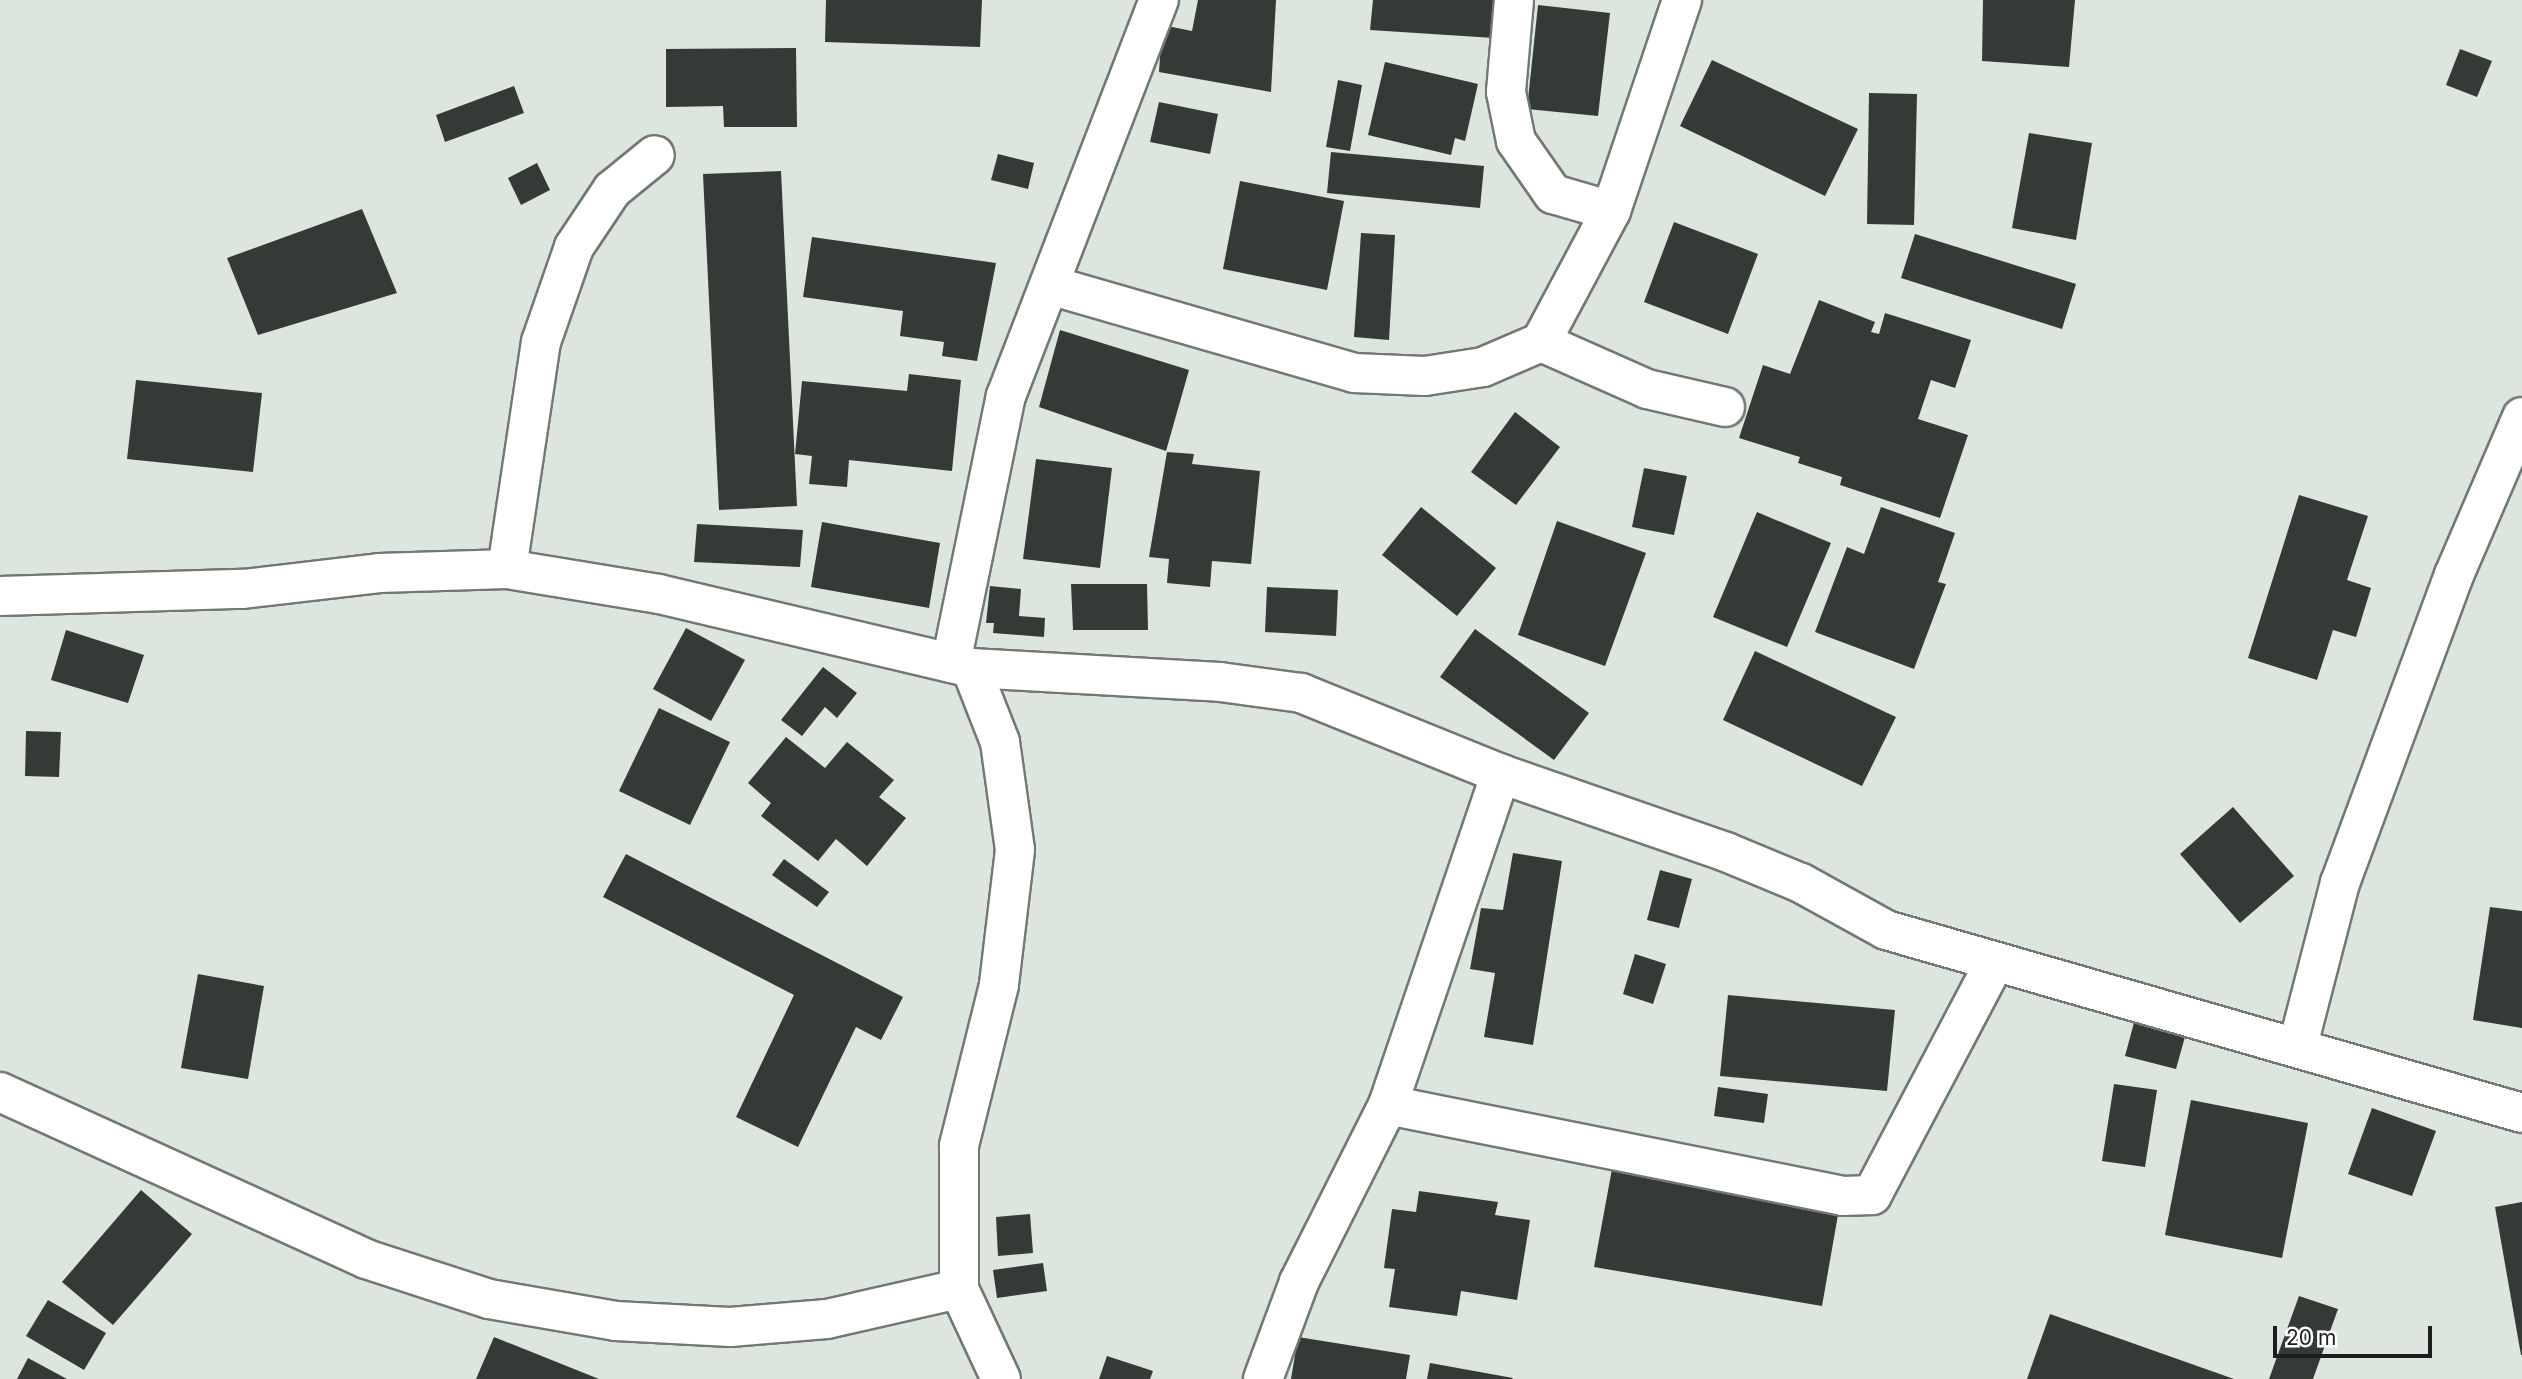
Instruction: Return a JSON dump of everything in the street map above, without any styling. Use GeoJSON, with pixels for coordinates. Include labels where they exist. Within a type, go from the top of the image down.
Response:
{"type":"FeatureCollection","features":[{"type":"Feature","properties":{"kind":"street"},"geometry":{"type":"LineString","coordinates":[[1001,1379],[959,1289],[959,1146],[999,985],[1015,850],[1000,742],[961,666],[1006,396],[1053,286],[1159,0]]}},
{"type":"Feature","properties":{"kind":"street"},"geometry":{"type":"LineString","coordinates":[[1514,0],[1506,92],[1516,142],[1553,194],[1611,211]]}},
{"type":"Feature","properties":{"kind":"street"},"geometry":{"type":"LineString","coordinates":[[1053,286],[1354,373],[1425,376],[1483,368],[1541,342],[1611,211],[1682,0]]}},
{"type":"Feature","properties":{"kind":"street"},"geometry":{"type":"LineString","coordinates":[[507,569],[541,342],[574,247],[612,190],[655,155]]}},
{"type":"Feature","properties":{"kind":"street"},"geometry":{"type":"LineString","coordinates":[[1541,342],[1647,389],[1725,407]]}},
{"type":"Feature","properties":{"kind":"street"},"geometry":{"type":"LineString","coordinates":[[2298,1045],[2340,883],[2454,575],[2522,416]]}},
{"type":"Feature","properties":{"kind":"street"},"geometry":{"type":"LineString","coordinates":[[0,596],[243,589],[379,573],[507,569],[659,594],[961,666],[1220,682],[1301,693],[1501,774],[1726,852],[1801,883],[1886,930],[1994,964],[2098,987],[2188,1021],[2298,1045],[2522,1113]]}},
{"type":"Feature","properties":{"kind":"street"},"geometry":{"type":"LineString","coordinates":[[1263,1379],[1299,1282],[1388,1105],[1501,774]]}},
{"type":"Feature","properties":{"kind":"street"},"geometry":{"type":"LineString","coordinates":[[1388,1105],[1843,1196],[1872,1195],[1994,964]]}},
{"type":"Feature","properties":{"kind":"street"},"geometry":{"type":"LineString","coordinates":[[0,1092],[366,1259],[489,1300],[615,1321],[730,1327],[827,1319],[959,1289]]}},
{"type":"Feature","properties":{"kind":"building"},"geometry":{"type":"Polygon","coordinates":[[[826,0],[982,0],[980,47],[825,42],[826,0]]]}},
{"type":"Feature","properties":{"kind":"building"},"geometry":{"type":"Polygon","coordinates":[[[1198,0],[1276,0],[1271,92],[1159,72],[1162,25],[1192,31],[1198,0]]]}},
{"type":"Feature","properties":{"kind":"building"},"geometry":{"type":"Polygon","coordinates":[[[1373,0],[1497,0],[1494,38],[1370,30],[1373,0]]]}},
{"type":"Feature","properties":{"kind":"building"},"geometry":{"type":"Polygon","coordinates":[[[1983,0],[2075,0],[2069,67],[1982,61],[1983,0]]]}},
{"type":"Feature","properties":{"kind":"building"},"geometry":{"type":"Polygon","coordinates":[[[1538,5],[1610,13],[1598,116],[1527,109],[1538,5]]]}},
{"type":"Feature","properties":{"kind":"building"},"geometry":{"type":"Polygon","coordinates":[[[796,48],[797,127],[724,127],[723,106],[666,107],[666,49],[796,48]]]}},
{"type":"Feature","properties":{"kind":"building"},"geometry":{"type":"Polygon","coordinates":[[[2460,49],[2492,61],[2477,97],[2446,85],[2460,49]]]}},
{"type":"Feature","properties":{"kind":"building"},"geometry":{"type":"Polygon","coordinates":[[[1712,60],[1858,129],[1825,196],[1680,126],[1712,60]]]}},
{"type":"Feature","properties":{"kind":"building"},"geometry":{"type":"Polygon","coordinates":[[[1385,62],[1478,84],[1465,141],[1455,138],[1451,155],[1368,135],[1385,62]]]}},
{"type":"Feature","properties":{"kind":"building"},"geometry":{"type":"Polygon","coordinates":[[[1338,80],[1362,85],[1350,151],[1326,147],[1338,80]]]}},
{"type":"Feature","properties":{"kind":"building"},"geometry":{"type":"Polygon","coordinates":[[[514,86],[524,113],[445,142],[436,115],[514,86]]]}},
{"type":"Feature","properties":{"kind":"building"},"geometry":{"type":"Polygon","coordinates":[[[1869,93],[1917,94],[1914,225],[1867,224],[1869,93]]]}},
{"type":"Feature","properties":{"kind":"building"},"geometry":{"type":"Polygon","coordinates":[[[1159,102],[1218,114],[1210,154],[1150,142],[1159,102]]]}},
{"type":"Feature","properties":{"kind":"building"},"geometry":{"type":"Polygon","coordinates":[[[2029,133],[2092,143],[2076,240],[2012,228],[2029,133]]]}},
{"type":"Feature","properties":{"kind":"building"},"geometry":{"type":"Polygon","coordinates":[[[1331,152],[1484,166],[1480,208],[1327,193],[1331,152]]]}},
{"type":"Feature","properties":{"kind":"building"},"geometry":{"type":"Polygon","coordinates":[[[998,154],[1034,163],[1028,189],[991,180],[998,154]]]}},
{"type":"Feature","properties":{"kind":"building"},"geometry":{"type":"Polygon","coordinates":[[[537,163],[550,190],[521,205],[508,178],[537,163]]]}},
{"type":"Feature","properties":{"kind":"building"},"geometry":{"type":"Polygon","coordinates":[[[781,171],[797,506],[719,510],[703,174],[781,171]]]}},
{"type":"Feature","properties":{"kind":"building"},"geometry":{"type":"Polygon","coordinates":[[[1240,181],[1344,201],[1327,290],[1223,269],[1240,181]]]}},
{"type":"Feature","properties":{"kind":"building"},"geometry":{"type":"Polygon","coordinates":[[[362,209],[397,293],[258,335],[227,258],[362,209]]]}},
{"type":"Feature","properties":{"kind":"building"},"geometry":{"type":"Polygon","coordinates":[[[1674,222],[1758,254],[1728,334],[1644,302],[1674,222]]]}},
{"type":"Feature","properties":{"kind":"building"},"geometry":{"type":"Polygon","coordinates":[[[1361,233],[1395,235],[1389,340],[1354,337],[1361,233]]]}},
{"type":"Feature","properties":{"kind":"building"},"geometry":{"type":"Polygon","coordinates":[[[1915,234],[2076,284],[2062,329],[1901,278],[1915,234]]]}},
{"type":"Feature","properties":{"kind":"building"},"geometry":{"type":"Polygon","coordinates":[[[812,237],[996,263],[977,361],[942,356],[944,342],[900,336],[903,311],[803,297],[812,237]]]}},
{"type":"Feature","properties":{"kind":"building"},"geometry":{"type":"Polygon","coordinates":[[[1819,300],[1875,322],[1871,332],[1879,334],[1885,313],[1971,340],[1955,388],[1931,380],[1918,419],[1968,435],[1940,518],[1840,485],[1842,477],[1798,463],[1800,457],[1739,438],[1763,365],[1790,374],[1819,300]]]}},
{"type":"Feature","properties":{"kind":"building"},"geometry":{"type":"Polygon","coordinates":[[[1060,330],[1189,370],[1166,451],[1039,407],[1060,330]]]}},
{"type":"Feature","properties":{"kind":"building"},"geometry":{"type":"Polygon","coordinates":[[[909,374],[961,380],[952,471],[849,460],[847,487],[809,484],[812,456],[795,454],[802,381],[907,391],[909,374]]]}},
{"type":"Feature","properties":{"kind":"building"},"geometry":{"type":"Polygon","coordinates":[[[136,380],[262,393],[253,472],[127,459],[136,380]]]}},
{"type":"Feature","properties":{"kind":"building"},"geometry":{"type":"Polygon","coordinates":[[[1515,412],[1560,447],[1516,505],[1471,472],[1515,412]]]}},
{"type":"Feature","properties":{"kind":"building"},"geometry":{"type":"Polygon","coordinates":[[[1167,452],[1194,454],[1192,464],[1260,471],[1251,564],[1212,561],[1210,587],[1167,583],[1169,559],[1149,557],[1167,452]]]}},
{"type":"Feature","properties":{"kind":"building"},"geometry":{"type":"Polygon","coordinates":[[[1036,459],[1112,468],[1100,568],[1023,559],[1036,459]]]}},
{"type":"Feature","properties":{"kind":"building"},"geometry":{"type":"Polygon","coordinates":[[[1644,468],[1687,476],[1674,535],[1632,527],[1644,468]]]}},
{"type":"Feature","properties":{"kind":"building"},"geometry":{"type":"Polygon","coordinates":[[[2299,495],[2368,516],[2347,580],[2371,588],[2356,637],[2333,630],[2317,680],[2248,658],[2299,495]]]}},
{"type":"Feature","properties":{"kind":"building"},"geometry":{"type":"Polygon","coordinates":[[[1421,507],[1496,568],[1457,616],[1382,555],[1421,507]]]}},
{"type":"Feature","properties":{"kind":"building"},"geometry":{"type":"Polygon","coordinates":[[[1881,507],[1955,533],[1938,582],[1946,584],[1914,669],[1815,632],[1847,547],[1864,554],[1881,507]]]}},
{"type":"Feature","properties":{"kind":"building"},"geometry":{"type":"Polygon","coordinates":[[[1757,512],[1831,543],[1787,647],[1713,617],[1757,512]]]}},
{"type":"Feature","properties":{"kind":"building"},"geometry":{"type":"Polygon","coordinates":[[[1557,521],[1646,553],[1605,666],[1518,635],[1557,521]]]}},
{"type":"Feature","properties":{"kind":"building"},"geometry":{"type":"Polygon","coordinates":[[[822,522],[940,543],[929,608],[811,587],[822,522]]]}},
{"type":"Feature","properties":{"kind":"building"},"geometry":{"type":"Polygon","coordinates":[[[697,524],[803,530],[800,567],[694,562],[697,524]]]}},
{"type":"Feature","properties":{"kind":"building"},"geometry":{"type":"Polygon","coordinates":[[[1071,584],[1147,584],[1148,630],[1073,630],[1071,584]]]}},
{"type":"Feature","properties":{"kind":"building"},"geometry":{"type":"Polygon","coordinates":[[[990,586],[1021,589],[1019,616],[1045,618],[1044,637],[993,633],[994,623],[986,623],[990,586]]]}},
{"type":"Feature","properties":{"kind":"building"},"geometry":{"type":"Polygon","coordinates":[[[1267,587],[1338,590],[1336,636],[1265,632],[1267,587]]]}},
{"type":"Feature","properties":{"kind":"building"},"geometry":{"type":"Polygon","coordinates":[[[686,628],[745,660],[711,721],[653,689],[686,628]]]}},
{"type":"Feature","properties":{"kind":"building"},"geometry":{"type":"Polygon","coordinates":[[[1475,629],[1589,713],[1554,760],[1440,677],[1475,629]]]}},
{"type":"Feature","properties":{"kind":"building"},"geometry":{"type":"Polygon","coordinates":[[[66,630],[144,655],[128,703],[51,680],[66,630]]]}},
{"type":"Feature","properties":{"kind":"building"},"geometry":{"type":"Polygon","coordinates":[[[1755,651],[1896,717],[1862,786],[1723,720],[1755,651]]]}},
{"type":"Feature","properties":{"kind":"building"},"geometry":{"type":"Polygon","coordinates":[[[823,667],[857,693],[837,718],[825,707],[802,736],[781,720],[823,667]]]}},
{"type":"Feature","properties":{"kind":"building"},"geometry":{"type":"Polygon","coordinates":[[[659,708],[730,742],[690,825],[619,791],[659,708]]]}},
{"type":"Feature","properties":{"kind":"building"},"geometry":{"type":"Polygon","coordinates":[[[26,731],[61,732],[59,777],[25,776],[26,731]]]}},
{"type":"Feature","properties":{"kind":"building"},"geometry":{"type":"Polygon","coordinates":[[[786,737],[825,768],[847,742],[894,780],[879,797],[906,818],[867,866],[836,839],[818,861],[761,816],[771,803],[748,783],[786,737]]]}},
{"type":"Feature","properties":{"kind":"building"},"geometry":{"type":"Polygon","coordinates":[[[2233,807],[2294,876],[2240,923],[2180,854],[2233,807]]]}},
{"type":"Feature","properties":{"kind":"building"},"geometry":{"type":"Polygon","coordinates":[[[1513,853],[1562,861],[1533,1045],[1484,1037],[1495,973],[1470,969],[1481,908],[1503,910],[1513,853]]]}},
{"type":"Feature","properties":{"kind":"building"},"geometry":{"type":"Polygon","coordinates":[[[626,854],[903,997],[881,1040],[856,1027],[798,1147],[736,1117],[794,995],[603,897],[626,854]]]}},
{"type":"Feature","properties":{"kind":"building"},"geometry":{"type":"Polygon","coordinates":[[[784,859],[829,892],[817,907],[772,875],[784,859]]]}},
{"type":"Feature","properties":{"kind":"building"},"geometry":{"type":"Polygon","coordinates":[[[1660,870],[1692,879],[1679,928],[1647,920],[1660,870]]]}},
{"type":"Feature","properties":{"kind":"building"},"geometry":{"type":"Polygon","coordinates":[[[2490,907],[2522,911],[2522,1028],[2473,1020],[2490,907]]]}},
{"type":"Feature","properties":{"kind":"building"},"geometry":{"type":"Polygon","coordinates":[[[1635,954],[1666,964],[1653,1004],[1623,994],[1635,954]]]}},
{"type":"Feature","properties":{"kind":"building"},"geometry":{"type":"Polygon","coordinates":[[[198,974],[264,986],[248,1079],[181,1068],[198,974]]]}},
{"type":"Feature","properties":{"kind":"building"},"geometry":{"type":"Polygon","coordinates":[[[1728,995],[1895,1010],[1887,1091],[1720,1076],[1728,995]]]}},
{"type":"Feature","properties":{"kind":"building"},"geometry":{"type":"Polygon","coordinates":[[[2135,1019],[2186,1033],[2176,1069],[2125,1056],[2135,1019]]]}},
{"type":"Feature","properties":{"kind":"building"},"geometry":{"type":"Polygon","coordinates":[[[2114,1084],[2157,1090],[2145,1167],[2102,1161],[2114,1084]]]}},
{"type":"Feature","properties":{"kind":"building"},"geometry":{"type":"Polygon","coordinates":[[[1718,1087],[1768,1094],[1764,1123],[1714,1116],[1718,1087]]]}},
{"type":"Feature","properties":{"kind":"building"},"geometry":{"type":"Polygon","coordinates":[[[2191,1100],[2308,1123],[2282,1258],[2165,1235],[2191,1100]]]}},
{"type":"Feature","properties":{"kind":"building"},"geometry":{"type":"Polygon","coordinates":[[[2372,1108],[2436,1131],[2412,1196],[2348,1174],[2372,1108]]]}},
{"type":"Feature","properties":{"kind":"building"},"geometry":{"type":"Polygon","coordinates":[[[1612,1169],[1839,1209],[1822,1306],[1594,1267],[1612,1169]]]}},
{"type":"Feature","properties":{"kind":"building"},"geometry":{"type":"Polygon","coordinates":[[[141,1190],[192,1234],[113,1325],[62,1282],[141,1190]]]}},
{"type":"Feature","properties":{"kind":"building"},"geometry":{"type":"Polygon","coordinates":[[[1419,1191],[1498,1202],[1495,1215],[1530,1220],[1517,1300],[1461,1291],[1457,1316],[1389,1307],[1395,1269],[1384,1268],[1392,1209],[1416,1212],[1419,1191]]]}},
{"type":"Feature","properties":{"kind":"building"},"geometry":{"type":"Polygon","coordinates":[[[2522,1202],[2522,1355],[2521,1355],[2495,1207],[2522,1202]]]}},
{"type":"Feature","properties":{"kind":"building"},"geometry":{"type":"Polygon","coordinates":[[[1030,1214],[1033,1253],[998,1256],[996,1217],[1030,1214]]]}},
{"type":"Feature","properties":{"kind":"building"},"geometry":{"type":"Polygon","coordinates":[[[1043,1263],[1047,1291],[997,1298],[993,1270],[1043,1263]]]}},
{"type":"Feature","properties":{"kind":"building"},"geometry":{"type":"Polygon","coordinates":[[[2299,1296],[2338,1309],[2313,1379],[2269,1379],[2299,1296]]]}},
{"type":"Feature","properties":{"kind":"building"},"geometry":{"type":"Polygon","coordinates":[[[48,1300],[106,1333],[84,1370],[26,1336],[48,1300]]]}},
{"type":"Feature","properties":{"kind":"building"},"geometry":{"type":"Polygon","coordinates":[[[2050,1314],[2234,1379],[2027,1379],[2050,1314]]]}},
{"type":"Feature","properties":{"kind":"building"},"geometry":{"type":"Polygon","coordinates":[[[494,1337],[599,1379],[476,1379],[494,1337]]]}},
{"type":"Feature","properties":{"kind":"building"},"geometry":{"type":"Polygon","coordinates":[[[1298,1337],[1410,1355],[1406,1379],[1291,1379],[1298,1337]]]}},
{"type":"Feature","properties":{"kind":"building"},"geometry":{"type":"Polygon","coordinates":[[[1107,1356],[1153,1371],[1150,1379],[1099,1379],[1107,1356]]]}},
{"type":"Feature","properties":{"kind":"building"},"geometry":{"type":"Polygon","coordinates":[[[28,1358],[67,1379],[17,1379],[28,1358]]]}},
{"type":"Feature","properties":{"kind":"building"},"geometry":{"type":"Polygon","coordinates":[[[1430,1363],[1513,1378],[1427,1379],[1430,1363]]]}}]}
